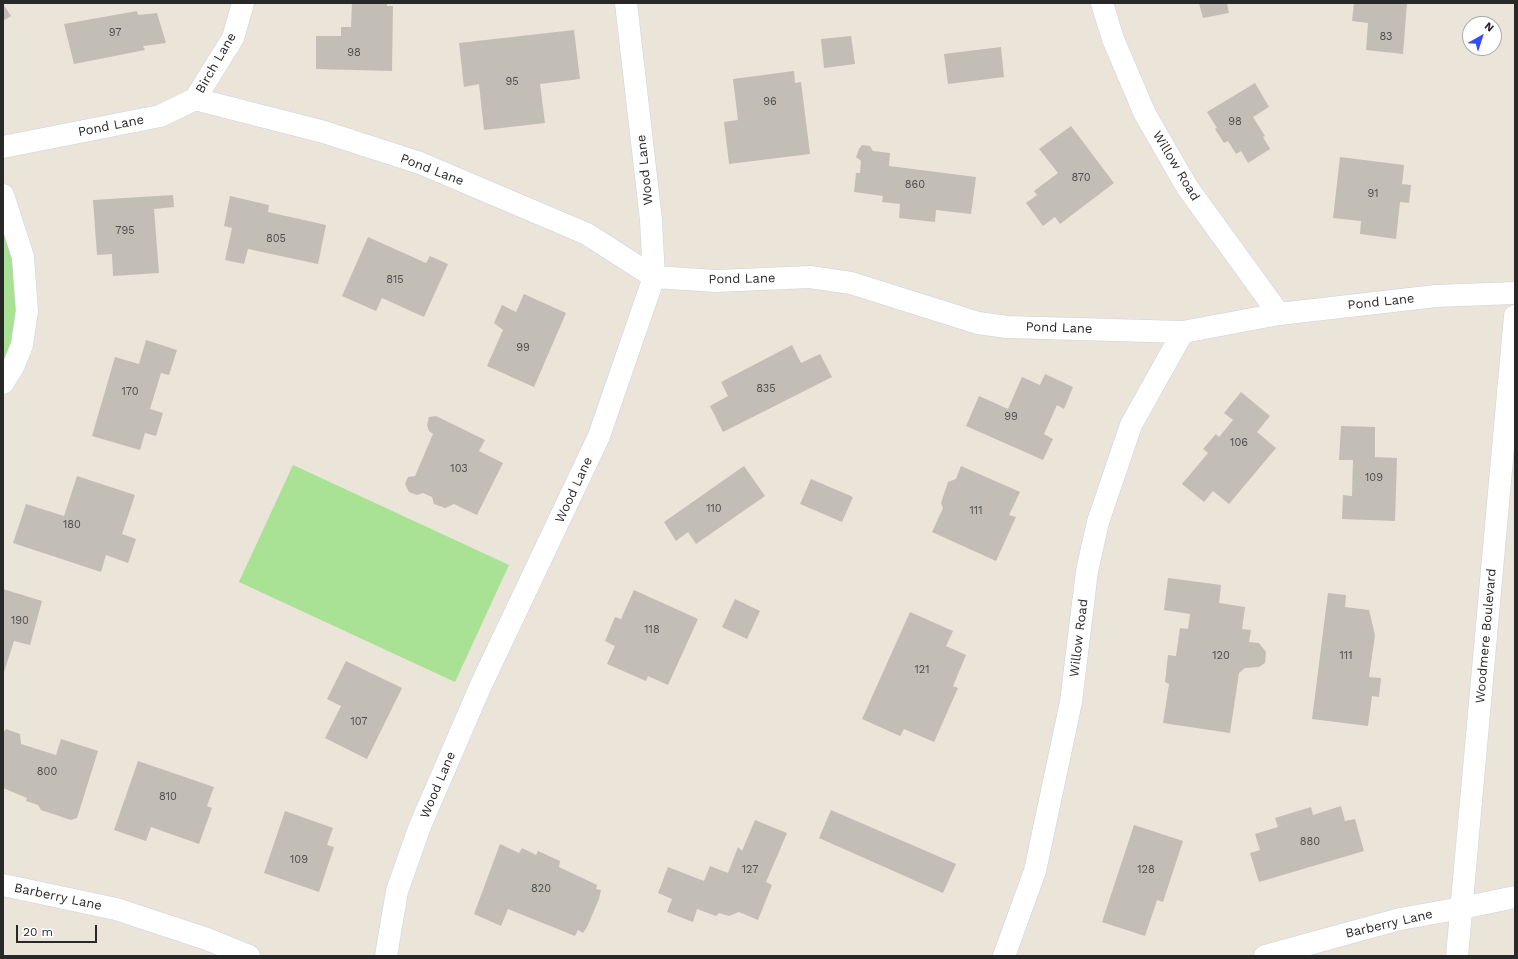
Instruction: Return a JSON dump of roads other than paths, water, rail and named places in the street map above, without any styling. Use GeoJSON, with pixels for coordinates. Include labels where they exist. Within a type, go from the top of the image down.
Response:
{"type":"FeatureCollection","features":[{"type":"Feature","properties":{"kind":"street","name":"Birch Lane"},"geometry":{"type":"LineString","coordinates":[[195,99],[233,38],[243,3]]}},
{"type":"Feature","properties":{"kind":"street","name":"Wood Lane"},"geometry":{"type":"LineString","coordinates":[[386,956],[398,891],[420,826],[481,685],[600,436],[654,277],[651,220],[626,3]]}},
{"type":"Feature","properties":{"kind":"street","name":"Willow Road"},"geometry":{"type":"LineString","coordinates":[[1102,3],[1113,39],[1145,114],[1187,188],[1279,314]]}},
{"type":"Feature","properties":{"kind":"street","name":"Pond Lane"},"geometry":{"type":"LineString","coordinates":[[3,148],[160,116],[195,99],[324,132],[420,164],[587,234],[654,277],[716,281],[810,277],[850,283],[978,323],[1007,327],[1184,332],[1279,314],[1436,296],[1515,294]]}},
{"type":"Feature","properties":{"kind":"street"},"geometry":{"type":"LineString","coordinates":[[3,195],[23,257],[27,311],[22,345],[13,367],[3,383]]}},
{"type":"Feature","properties":{"kind":"street","name":"Woodmere Boulevard"},"geometry":{"type":"LineString","coordinates":[[1457,956],[1515,316]]}},
{"type":"Feature","properties":{"kind":"street","name":"Willow Road"},"geometry":{"type":"LineString","coordinates":[[1004,956],[1036,867],[1071,702],[1087,571],[1098,522],[1131,425],[1184,332]]}},
{"type":"Feature","properties":{"kind":"street","name":"Barberry Lane"},"geometry":{"type":"LineString","coordinates":[[3,885],[116,909],[207,939],[249,956]]}},
{"type":"Feature","properties":{"kind":"street","name":"Barberry Lane"},"geometry":{"type":"LineString","coordinates":[[1265,956],[1400,919],[1515,897]]}}]}
